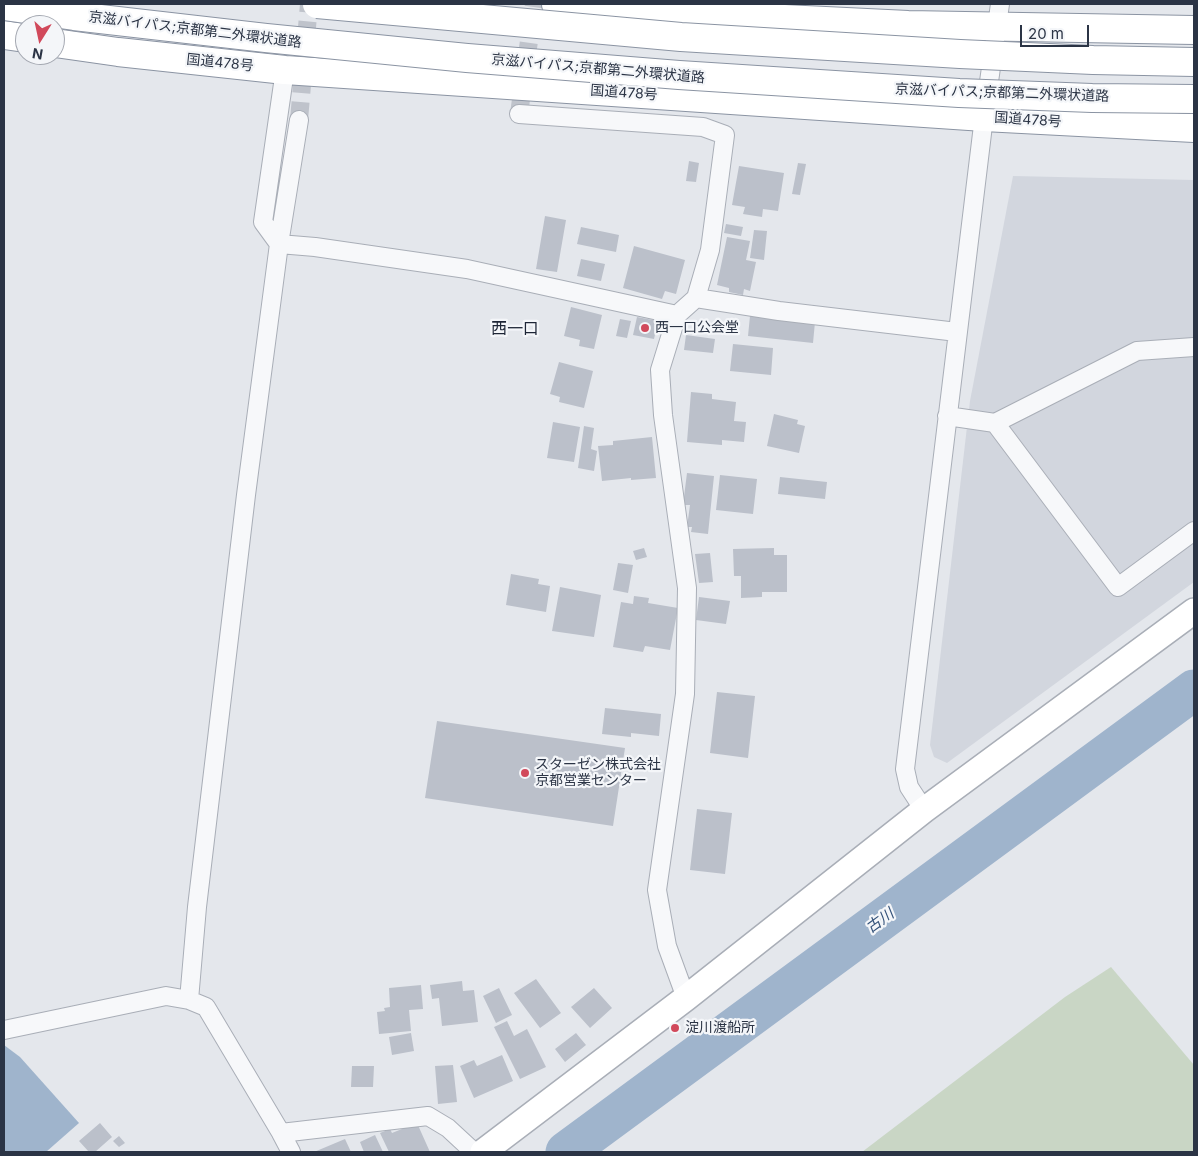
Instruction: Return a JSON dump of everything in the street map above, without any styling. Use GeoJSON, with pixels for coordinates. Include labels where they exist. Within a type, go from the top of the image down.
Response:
{"type":"FeatureCollection","features":[{"type":"Feature","properties":{"kind":"highway"},"geometry":{"type":"LineString","coordinates":[[317,4],[469,19],[738,40],[1074,59],[1194,62]]}},
{"type":"Feature","properties":{"kind":"highway"},"geometry":{"type":"LineString","coordinates":[[556,4],[681,14],[760,11],[908,25],[999,15],[1194,30]]}},
{"type":"Feature","properties":{"kind":"highway","name":"京滋バイパス;京都第二外環状道路"},"geometry":{"type":"LineString","coordinates":[[4,6],[275,39],[670,75],[959,93],[1092,98],[1194,99]]}},
{"type":"Feature","properties":{"kind":"highway","name":"国道478号"},"geometry":{"type":"LineString","coordinates":[[65,44],[285,70],[984,117],[1194,128]]}},
{"type":"Feature","properties":{"kind":"street"},"geometry":{"type":"LineString","coordinates":[[924,810],[909,787],[905,769],[984,117],[999,15]]}},
{"type":"Feature","properties":{"kind":"street"},"geometry":{"type":"LineString","coordinates":[[285,70],[263,222],[279,244],[315,247],[466,269],[677,315]]}},
{"type":"Feature","properties":{"kind":"street"},"geometry":{"type":"LineString","coordinates":[[519,114],[703,128],[725,135],[710,250],[696,298],[677,315],[660,370],[663,415],[687,588],[685,694],[657,890],[667,946],[686,998]]}},
{"type":"Feature","properties":{"kind":"street"},"geometry":{"type":"LineString","coordinates":[[189,1000],[197,907],[246,495],[279,244],[299,120]]}},
{"type":"Feature","properties":{"kind":"street"},"geometry":{"type":"LineString","coordinates":[[696,298],[779,311],[958,332]]}},
{"type":"Feature","properties":{"kind":"street"},"geometry":{"type":"LineString","coordinates":[[947,416],[995,423],[1137,351],[1194,347]]}},
{"type":"Feature","properties":{"kind":"street"},"geometry":{"type":"LineString","coordinates":[[995,423],[1118,587],[1194,530]]}},
{"type":"Feature","properties":{"kind":"street"},"geometry":{"type":"LineString","coordinates":[[483,1152],[686,998],[924,810],[1194,611]]}},
{"type":"Feature","properties":{"kind":"street"},"geometry":{"type":"LineString","coordinates":[[4,1030],[166,996],[189,1000],[206,1007],[291,1152]]}},
{"type":"Feature","properties":{"kind":"street"},"geometry":{"type":"LineString","coordinates":[[281,1133],[428,1116],[448,1128],[474,1152]]}},
{"type":"Feature","properties":{"kind":"shaded area"},"geometry":{"type":"Polygon","coordinates":[[[1013,176],[1194,180],[1194,582],[947,763],[934,757],[930,745],[970,401],[1013,176]]]}},
{"type":"Feature","properties":{"kind":"green space"},"geometry":{"type":"Polygon","coordinates":[[[1111,967],[1194,1065],[1194,1152],[862,1152],[1065,997],[1111,967]]]}},
{"type":"Feature","properties":{"kind":"water"},"geometry":{"type":"Polygon","coordinates":[[[4,1045],[20,1057],[79,1123],[46,1152],[4,1152],[4,1045]]]}},
{"type":"Feature","properties":{"kind":"building"},"geometry":{"type":"Polygon","coordinates":[[[689,161],[699,163],[696,182],[686,181],[689,161]]]}},
{"type":"Feature","properties":{"kind":"building"},"geometry":{"type":"Polygon","coordinates":[[[798,163],[806,164],[800,195],[792,194],[798,163]]]}},
{"type":"Feature","properties":{"kind":"building"},"geometry":{"type":"Polygon","coordinates":[[[739,166],[784,173],[778,211],[763,209],[762,217],[743,214],[745,207],[732,205],[739,166]]]}},
{"type":"Feature","properties":{"kind":"building"},"geometry":{"type":"Polygon","coordinates":[[[545,216],[566,220],[557,272],[536,269],[545,216]]]}},
{"type":"Feature","properties":{"kind":"building"},"geometry":{"type":"Polygon","coordinates":[[[726,224],[743,227],[741,236],[724,233],[726,224]]]}},
{"type":"Feature","properties":{"kind":"building"},"geometry":{"type":"Polygon","coordinates":[[[581,227],[619,235],[616,252],[577,244],[581,227]]]}},
{"type":"Feature","properties":{"kind":"building"},"geometry":{"type":"Polygon","coordinates":[[[754,230],[767,231],[764,260],[750,258],[754,230]]]}},
{"type":"Feature","properties":{"kind":"building"},"geometry":{"type":"Polygon","coordinates":[[[727,237],[750,241],[746,260],[756,262],[750,291],[744,289],[743,295],[729,292],[729,288],[717,285],[727,237]]]}},
{"type":"Feature","properties":{"kind":"building"},"geometry":{"type":"Polygon","coordinates":[[[634,246],[685,260],[676,294],[665,291],[662,299],[623,288],[634,246]]]}},
{"type":"Feature","properties":{"kind":"building"},"geometry":{"type":"Polygon","coordinates":[[[581,259],[605,264],[601,281],[577,276],[581,259]]]}},
{"type":"Feature","properties":{"kind":"building"},"geometry":{"type":"Polygon","coordinates":[[[571,307],[602,315],[594,349],[579,346],[580,340],[564,336],[571,307]]]}},
{"type":"Feature","properties":{"kind":"building"},"geometry":{"type":"Polygon","coordinates":[[[750,316],[815,322],[813,343],[748,336],[750,316]]]}},
{"type":"Feature","properties":{"kind":"building","name":"西一口公会堂"},"geometry":{"type":"Polygon","coordinates":[[[637,317],[658,321],[654,339],[633,335],[637,317]]]}},
{"type":"Feature","properties":{"kind":"building"},"geometry":{"type":"Polygon","coordinates":[[[620,319],[631,321],[627,338],[616,336],[620,319]]]}},
{"type":"Feature","properties":{"kind":"building"},"geometry":{"type":"Polygon","coordinates":[[[686,335],[715,339],[713,353],[684,350],[686,335]]]}},
{"type":"Feature","properties":{"kind":"building"},"geometry":{"type":"Polygon","coordinates":[[[733,344],[773,348],[771,375],[730,371],[733,344]]]}},
{"type":"Feature","properties":{"kind":"building"},"geometry":{"type":"Polygon","coordinates":[[[559,362],[593,371],[584,408],[559,402],[560,397],[550,394],[559,362]]]}},
{"type":"Feature","properties":{"kind":"building"},"geometry":{"type":"Polygon","coordinates":[[[691,392],[712,394],[712,399],[736,402],[734,421],[746,422],[744,442],[722,440],[722,445],[687,442],[691,392]]]}},
{"type":"Feature","properties":{"kind":"building"},"geometry":{"type":"Polygon","coordinates":[[[774,414],[798,420],[797,424],[805,426],[799,453],[767,446],[774,414]]]}},
{"type":"Feature","properties":{"kind":"building"},"geometry":{"type":"Polygon","coordinates":[[[553,422],[580,427],[574,462],[547,458],[553,422]]]}},
{"type":"Feature","properties":{"kind":"building"},"geometry":{"type":"Polygon","coordinates":[[[584,426],[594,428],[591,449],[597,451],[594,471],[578,468],[584,426]]]}},
{"type":"Feature","properties":{"kind":"building"},"geometry":{"type":"Polygon","coordinates":[[[652,437],[656,478],[602,481],[598,446],[613,445],[613,441],[652,437]]]}},
{"type":"Feature","properties":{"kind":"building"},"geometry":{"type":"Polygon","coordinates":[[[687,473],[714,476],[708,534],[691,532],[692,527],[687,527],[690,505],[683,505],[687,473]]]}},
{"type":"Feature","properties":{"kind":"building"},"geometry":{"type":"Polygon","coordinates":[[[720,475],[757,479],[753,514],[716,510],[720,475]]]}},
{"type":"Feature","properties":{"kind":"building"},"geometry":{"type":"Polygon","coordinates":[[[780,477],[827,482],[825,499],[778,494],[780,477]]]}},
{"type":"Feature","properties":{"kind":"building"},"geometry":{"type":"Polygon","coordinates":[[[644,548],[647,557],[636,560],[633,551],[644,548]]]}},
{"type":"Feature","properties":{"kind":"building"},"geometry":{"type":"Polygon","coordinates":[[[774,548],[774,555],[787,555],[787,592],[762,592],[762,597],[741,598],[741,576],[734,576],[733,549],[774,548]]]}},
{"type":"Feature","properties":{"kind":"building"},"geometry":{"type":"Polygon","coordinates":[[[710,553],[713,582],[699,583],[695,554],[710,553]]]}},
{"type":"Feature","properties":{"kind":"building"},"geometry":{"type":"Polygon","coordinates":[[[618,563],[633,565],[628,593],[613,590],[618,563]]]}},
{"type":"Feature","properties":{"kind":"building"},"geometry":{"type":"Polygon","coordinates":[[[511,574],[539,579],[538,584],[550,586],[546,612],[506,605],[511,574]]]}},
{"type":"Feature","properties":{"kind":"building"},"geometry":{"type":"Polygon","coordinates":[[[560,587],[601,595],[594,637],[552,631],[560,587]]]}},
{"type":"Feature","properties":{"kind":"building"},"geometry":{"type":"Polygon","coordinates":[[[634,596],[649,598],[648,603],[678,608],[670,650],[645,646],[643,652],[613,647],[621,602],[633,604],[634,596]]]}},
{"type":"Feature","properties":{"kind":"building"},"geometry":{"type":"Polygon","coordinates":[[[699,597],[730,601],[726,624],[696,620],[699,597]]]}},
{"type":"Feature","properties":{"kind":"building"},"geometry":{"type":"Polygon","coordinates":[[[717,692],[755,696],[748,758],[710,753],[717,692]]]}},
{"type":"Feature","properties":{"kind":"building"},"geometry":{"type":"Polygon","coordinates":[[[605,708],[661,714],[659,736],[631,733],[631,737],[602,734],[605,708]]]}},
{"type":"Feature","properties":{"kind":"building","name":"スターゼン株式会社 京都営業センター"},"geometry":{"type":"Polygon","coordinates":[[[437,721],[625,748],[613,826],[425,798],[437,721]]]}},
{"type":"Feature","properties":{"kind":"building"},"geometry":{"type":"Polygon","coordinates":[[[697,809],[732,813],[725,874],[690,870],[697,809]]]}},
{"type":"Feature","properties":{"kind":"building"},"geometry":{"type":"Polygon","coordinates":[[[536,979],[561,1013],[540,1028],[514,993],[536,979]]]}},
{"type":"Feature","properties":{"kind":"building"},"geometry":{"type":"Polygon","coordinates":[[[462,981],[463,991],[474,990],[478,1022],[442,1026],[439,998],[432,999],[430,985],[462,981]]]}},
{"type":"Feature","properties":{"kind":"building"},"geometry":{"type":"Polygon","coordinates":[[[421,985],[423,1009],[409,1010],[411,1031],[379,1034],[377,1012],[385,1011],[384,1008],[390,1007],[389,988],[421,985]]]}},
{"type":"Feature","properties":{"kind":"building"},"geometry":{"type":"Polygon","coordinates":[[[499,988],[512,1015],[496,1023],[483,996],[499,988]]]}},
{"type":"Feature","properties":{"kind":"building"},"geometry":{"type":"Polygon","coordinates":[[[594,988],[612,1008],[590,1028],[571,1007],[594,988]]]}},
{"type":"Feature","properties":{"kind":"building"},"geometry":{"type":"Polygon","coordinates":[[[507,1021],[514,1036],[527,1029],[546,1067],[520,1079],[494,1027],[507,1021]]]}},
{"type":"Feature","properties":{"kind":"building"},"geometry":{"type":"Polygon","coordinates":[[[411,1033],[414,1051],[392,1055],[389,1037],[411,1033]]]}},
{"type":"Feature","properties":{"kind":"building"},"geometry":{"type":"Polygon","coordinates":[[[576,1033],[586,1045],[565,1062],[555,1049],[576,1033]]]}},
{"type":"Feature","properties":{"kind":"building"},"geometry":{"type":"Polygon","coordinates":[[[502,1055],[513,1081],[474,1098],[460,1066],[474,1060],[477,1066],[502,1055]]]}},
{"type":"Feature","properties":{"kind":"building"},"geometry":{"type":"Polygon","coordinates":[[[453,1065],[457,1102],[438,1104],[435,1066],[453,1065]]]}},
{"type":"Feature","properties":{"kind":"building"},"geometry":{"type":"Polygon","coordinates":[[[352,1066],[374,1066],[373,1087],[351,1087],[352,1066]]]}},
{"type":"Feature","properties":{"kind":"building"},"geometry":{"type":"Polygon","coordinates":[[[100,1123],[112,1137],[95,1152],[89,1152],[79,1141],[100,1123]]]}},
{"type":"Feature","properties":{"kind":"building"},"geometry":{"type":"Polygon","coordinates":[[[417,1123],[430,1152],[389,1152],[380,1133],[390,1129],[392,1133],[417,1123]]]}},
{"type":"Feature","properties":{"kind":"building"},"geometry":{"type":"Polygon","coordinates":[[[375,1135],[383,1152],[364,1152],[360,1142],[375,1135]]]}},
{"type":"Feature","properties":{"kind":"building"},"geometry":{"type":"Polygon","coordinates":[[[119,1136],[125,1143],[119,1147],[113,1141],[119,1136]]]}},
{"type":"Feature","properties":{"kind":"building"},"geometry":{"type":"Polygon","coordinates":[[[345,1139],[351,1152],[314,1152],[345,1139]]]}},
{"type":"Feature","properties":{"kind":"waterway","name":"古川"},"geometry":{"type":"LineString","coordinates":[[566,1152],[1194,690]]}},
{"type":"Feature","properties":{"kind":"tunnel"},"geometry":{"type":"LineString","coordinates":[[299,120],[309,4]]}},
{"type":"Feature","properties":{"kind":"tunnel"},"geometry":{"type":"LineString","coordinates":[[519,114],[534,4]]}},
{"type":"Feature","properties":{"kind":"place","name":"西一口公会堂"},"geometry":{"type":"Point","coordinates":[645,328]}},
{"type":"Feature","properties":{"kind":"place","name":"スターゼン株式会社 京都営業センター"},"geometry":{"type":"Point","coordinates":[525,773]}},
{"type":"Feature","properties":{"kind":"place","name":"淀川渡船所"},"geometry":{"type":"Point","coordinates":[675,1028]}},
{"type":"Feature","properties":{"kind":"district","name":"西一口"},"geometry":{"type":"Point","coordinates":[515,329]}}]}
